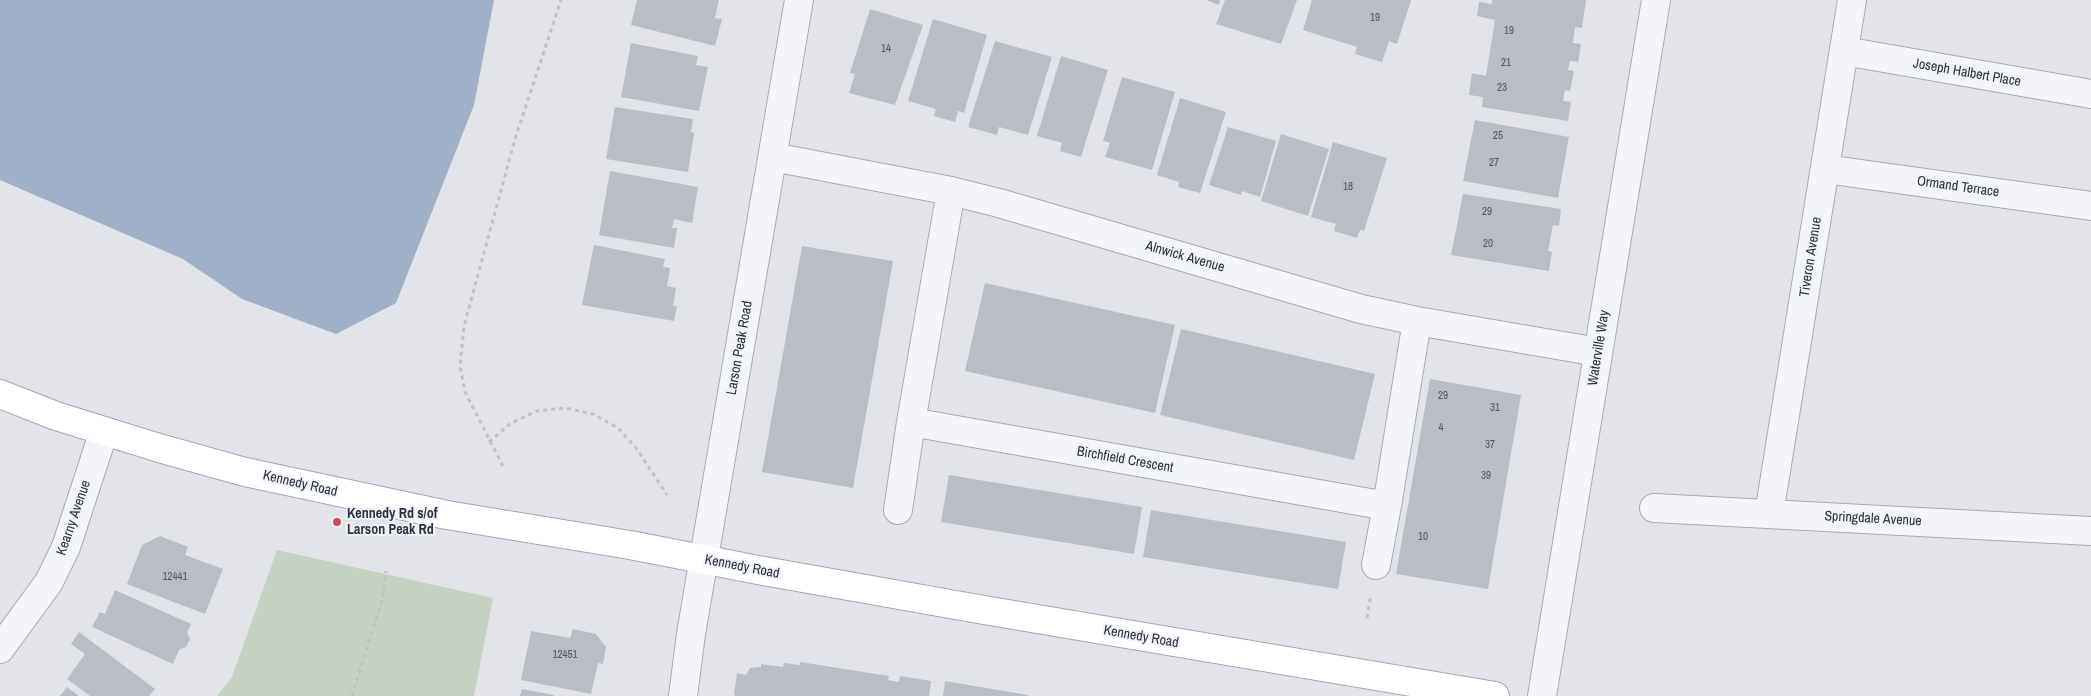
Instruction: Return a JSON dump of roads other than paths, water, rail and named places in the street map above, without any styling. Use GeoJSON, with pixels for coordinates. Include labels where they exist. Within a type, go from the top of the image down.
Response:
{"type":"FeatureCollection","features":[{"type":"Feature","properties":{"kind":"main road","name":"Kennedy Road"},"geometry":{"type":"LineString","coordinates":[[0,394],[56,416],[246,472],[447,515],[630,545],[975,609],[1495,696]]}},
{"type":"Feature","properties":{"kind":"street","name":"Larson Peak Road"},"geometry":{"type":"LineString","coordinates":[[683,696],[703,560],[799,0]]}},
{"type":"Feature","properties":{"kind":"street","name":"Waterville Way"},"geometry":{"type":"LineString","coordinates":[[1542,696],[1656,0]]}},
{"type":"Feature","properties":{"kind":"street","name":"Tiveron Avenue"},"geometry":{"type":"LineString","coordinates":[[1769,514],[1852,0]]}},
{"type":"Feature","properties":{"kind":"street","name":"Joseph Halbert Place"},"geometry":{"type":"LineString","coordinates":[[1844,51],[2091,94]]}},
{"type":"Feature","properties":{"kind":"street","name":"Alnwick Avenue"},"geometry":{"type":"LineString","coordinates":[[773,157],[951,191],[999,203],[1361,309],[1417,322],[1598,352]]}},
{"type":"Feature","properties":{"kind":"street","name":"Ormand Terrace"},"geometry":{"type":"LineString","coordinates":[[1825,169],[2091,206]]}},
{"type":"Feature","properties":{"kind":"street"},"geometry":{"type":"LineString","coordinates":[[898,510],[911,422],[951,191]]}},
{"type":"Feature","properties":{"kind":"street"},"geometry":{"type":"LineString","coordinates":[[1376,565],[1417,322]]}},
{"type":"Feature","properties":{"kind":"street","name":"Birchfield Crescent"},"geometry":{"type":"LineString","coordinates":[[911,422],[1387,506]]}},
{"type":"Feature","properties":{"kind":"street","name":"Kearny Avenue"},"geometry":{"type":"LineString","coordinates":[[0,649],[49,582],[66,547],[104,431]]}},
{"type":"Feature","properties":{"kind":"street","name":"Springdale Avenue"},"geometry":{"type":"LineString","coordinates":[[1654,508],[2091,531]]}},
{"type":"Feature","properties":{"kind":"water"},"geometry":{"type":"Polygon","coordinates":[[[0,0],[494,0],[474,105],[396,303],[336,334],[242,299],[183,259],[0,180],[0,0]]]}},
{"type":"Feature","properties":{"kind":"place","name":"Kennedy Rd s/of Larson Peak Rd"},"geometry":{"type":"Point","coordinates":[337,522]}}]}
